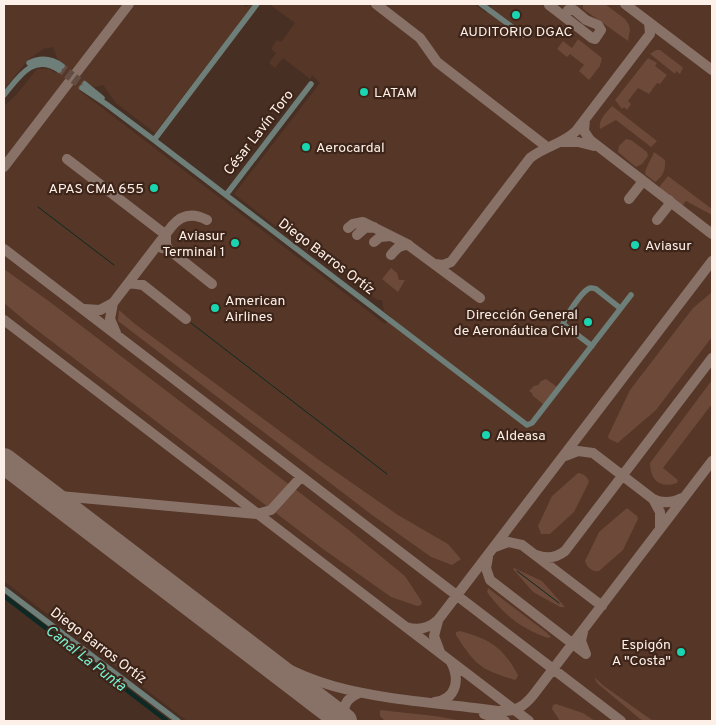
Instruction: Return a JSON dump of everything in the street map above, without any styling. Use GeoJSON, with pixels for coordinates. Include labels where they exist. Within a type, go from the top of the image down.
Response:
{"type":"FeatureCollection","features":[{"type":"Feature","properties":{"kind":"street"},"geometry":{"type":"LineString","coordinates":[[154,140],[257,4]]}},
{"type":"Feature","properties":{"kind":"street"},"geometry":{"type":"LineString","coordinates":[[481,4],[523,35]]}},
{"type":"Feature","properties":{"kind":"street"},"geometry":{"type":"LineString","coordinates":[[4,95],[29,67],[47,64],[60,68]]}},
{"type":"Feature","properties":{"kind":"street","name":"César Lavín Toro"},"geometry":{"type":"LineString","coordinates":[[226,195],[311,84]]}},
{"type":"Feature","properties":{"kind":"street","name":"Diego Barros Ortíz"},"geometry":{"type":"LineString","coordinates":[[84,86],[525,424],[529,425],[532,423],[592,346]]}},
{"type":"Feature","properties":{"kind":"street"},"geometry":{"type":"LineString","coordinates":[[620,308],[596,289],[590,288],[585,292],[563,324],[592,346],[631,294]]}},
{"type":"Feature","properties":{"kind":"street","name":"Diego Barros Ortíz"},"geometry":{"type":"LineString","coordinates":[[4,589],[178,721]]}},
{"type":"Feature","properties":{"kind":"shaded area"},"geometry":{"type":"Polygon","coordinates":[[[4,4],[243,4],[245,7],[252,4],[155,133],[116,103],[103,85],[95,87],[86,84],[80,91],[385,324],[391,317],[384,311],[382,300],[378,300],[370,295],[362,288],[364,286],[351,277],[349,278],[316,252],[316,249],[312,248],[308,251],[234,194],[320,83],[312,75],[310,79],[283,58],[275,68],[269,63],[276,53],[271,49],[277,40],[281,42],[295,23],[269,4],[474,4],[486,13],[493,4],[712,4],[712,721],[187,721],[4,581],[4,106],[17,94],[37,69],[49,69],[56,73],[62,65],[58,61],[53,47],[43,49],[28,60],[4,89],[4,4]]]}},
{"type":"Feature","properties":{"kind":"shaded area"},"geometry":{"type":"Polygon","coordinates":[[[583,4],[605,4],[625,19],[630,30],[628,41],[583,9],[583,4]]]}},
{"type":"Feature","properties":{"kind":"shaded area"},"geometry":{"type":"Polygon","coordinates":[[[578,39],[602,58],[600,66],[589,80],[579,71],[584,65],[570,54],[567,57],[557,49],[563,41],[572,48],[578,39]]]}},
{"type":"Feature","properties":{"kind":"shaded area"},"geometry":{"type":"Polygon","coordinates":[[[660,50],[683,68],[680,74],[676,71],[675,74],[650,54],[660,50]]]}},
{"type":"Feature","properties":{"kind":"shaded area"},"geometry":{"type":"Polygon","coordinates":[[[648,58],[657,63],[655,66],[667,75],[660,84],[657,83],[649,94],[638,88],[628,101],[631,104],[627,110],[624,107],[622,109],[615,100],[648,58]]]}},
{"type":"Feature","properties":{"kind":"shaded area"},"geometry":{"type":"Polygon","coordinates":[[[612,106],[657,141],[651,147],[616,120],[600,129],[601,120],[612,106]]]}},
{"type":"Feature","properties":{"kind":"shaded area"},"geometry":{"type":"Polygon","coordinates":[[[626,139],[631,140],[647,152],[648,156],[642,164],[636,167],[618,152],[619,146],[626,139]]]}},
{"type":"Feature","properties":{"kind":"shaded area"},"geometry":{"type":"Polygon","coordinates":[[[654,152],[665,160],[662,175],[655,182],[645,174],[654,152]]]}},
{"type":"Feature","properties":{"kind":"shaded area"},"geometry":{"type":"Polygon","coordinates":[[[668,176],[712,209],[712,215],[686,201],[682,206],[660,189],[660,186],[668,176]]]}},
{"type":"Feature","properties":{"kind":"shaded area"},"geometry":{"type":"Polygon","coordinates":[[[391,268],[397,273],[399,280],[405,280],[398,292],[382,279],[391,268]]]}},
{"type":"Feature","properties":{"kind":"shaded area"},"geometry":{"type":"Polygon","coordinates":[[[4,269],[350,531],[405,576],[422,602],[421,605],[417,606],[391,597],[323,549],[29,324],[4,303],[4,269]]]}},
{"type":"Feature","properties":{"kind":"shaded area"},"geometry":{"type":"Polygon","coordinates":[[[712,292],[712,337],[656,410],[618,443],[609,439],[608,436],[630,390],[693,308],[712,292]]]}},
{"type":"Feature","properties":{"kind":"shaded area"},"geometry":{"type":"Polygon","coordinates":[[[119,310],[135,324],[319,460],[398,515],[448,544],[461,559],[452,565],[431,557],[372,515],[118,321],[119,310]]]}},
{"type":"Feature","properties":{"kind":"shaded area"},"geometry":{"type":"Polygon","coordinates":[[[546,379],[557,387],[544,405],[529,391],[546,379]]]}},
{"type":"Feature","properties":{"kind":"shaded area"},"geometry":{"type":"Polygon","coordinates":[[[712,380],[712,404],[663,468],[678,480],[677,483],[666,485],[657,482],[650,469],[650,463],[712,380]]]}},
{"type":"Feature","properties":{"kind":"shaded area"},"geometry":{"type":"Polygon","coordinates":[[[578,473],[588,478],[589,482],[574,512],[550,534],[541,534],[538,526],[552,496],[578,473]]]}},
{"type":"Feature","properties":{"kind":"shaded area"},"geometry":{"type":"Polygon","coordinates":[[[627,508],[638,519],[623,550],[599,571],[592,570],[585,561],[599,532],[627,508]]]}},
{"type":"Feature","properties":{"kind":"shaded area"},"geometry":{"type":"Polygon","coordinates":[[[514,568],[542,581],[565,607],[560,607],[533,592],[514,568]]]}},
{"type":"Feature","properties":{"kind":"shaded area"},"geometry":{"type":"Polygon","coordinates":[[[488,588],[551,637],[548,638],[529,630],[514,620],[487,592],[488,588]]]}},
{"type":"Feature","properties":{"kind":"shaded area"},"geometry":{"type":"Polygon","coordinates":[[[460,631],[488,641],[495,646],[507,657],[518,675],[517,678],[515,680],[494,673],[480,665],[469,654],[456,635],[456,632],[460,631]]]}},
{"type":"Feature","properties":{"kind":"shaded area"},"geometry":{"type":"Polygon","coordinates":[[[594,677],[653,721],[640,719],[597,683],[594,677]]]}},
{"type":"Feature","properties":{"kind":"shaded area"},"geometry":{"type":"Polygon","coordinates":[[[556,704],[583,713],[595,721],[560,721],[552,709],[553,705],[556,704]]]}},
{"type":"Feature","properties":{"kind":"shaded area"},"geometry":{"type":"Polygon","coordinates":[[[380,710],[462,721],[385,721],[380,716],[380,710]]]}},
{"type":"Feature","properties":{"kind":"waterway"},"geometry":{"type":"LineString","coordinates":[[38,207],[114,265]]}},
{"type":"Feature","properties":{"kind":"waterway"},"geometry":{"type":"LineString","coordinates":[[191,323],[387,474]]}},
{"type":"Feature","properties":{"kind":"waterway"},"geometry":{"type":"LineString","coordinates":[[517,571],[559,603]]}},
{"type":"Feature","properties":{"kind":"waterway","name":"Canal La Punta"},"geometry":{"type":"LineString","coordinates":[[4,596],[167,721]]}},
{"type":"Feature","properties":{"kind":"taxiway"},"geometry":{"type":"LineString","coordinates":[[4,167],[129,4]]}},
{"type":"Feature","properties":{"kind":"taxiway"},"geometry":{"type":"LineString","coordinates":[[376,4],[420,38],[437,62],[547,147]]}},
{"type":"Feature","properties":{"kind":"taxiway"},"geometry":{"type":"LineString","coordinates":[[625,4],[712,70]]}},
{"type":"Feature","properties":{"kind":"taxiway"},"geometry":{"type":"LineString","coordinates":[[549,5],[595,39],[601,30],[598,25],[586,20],[574,10],[568,10]]}},
{"type":"Feature","properties":{"kind":"taxiway"},"geometry":{"type":"LineString","coordinates":[[435,264],[443,265],[451,262],[530,158],[576,131],[650,34],[649,22]]}},
{"type":"Feature","properties":{"kind":"taxiway"},"geometry":{"type":"LineString","coordinates":[[585,119],[584,131],[590,140],[712,234]]}},
{"type":"Feature","properties":{"kind":"taxiway"},"geometry":{"type":"LineString","coordinates":[[562,142],[578,142],[594,146]]}},
{"type":"Feature","properties":{"kind":"taxiway"},"geometry":{"type":"LineString","coordinates":[[67,159],[166,235],[168,249]]}},
{"type":"Feature","properties":{"kind":"taxiway"},"geometry":{"type":"LineString","coordinates":[[629,199],[640,185],[641,179]]}},
{"type":"Feature","properties":{"kind":"taxiway"},"geometry":{"type":"LineString","coordinates":[[657,220],[668,206],[669,200]]}},
{"type":"Feature","properties":{"kind":"taxiway"},"geometry":{"type":"LineString","coordinates":[[116,333],[110,319],[113,303],[172,226],[180,219],[188,216],[197,216],[207,220]]}},
{"type":"Feature","properties":{"kind":"taxiway"},"geometry":{"type":"LineString","coordinates":[[348,228],[353,224],[363,222],[407,244],[480,298]]}},
{"type":"Feature","properties":{"kind":"taxiway"},"geometry":{"type":"LineString","coordinates":[[357,235],[365,228],[374,227]]}},
{"type":"Feature","properties":{"kind":"taxiway"},"geometry":{"type":"LineString","coordinates":[[374,242],[380,237],[391,236]]}},
{"type":"Feature","properties":{"kind":"taxiway"},"geometry":{"type":"LineString","coordinates":[[391,255],[401,246],[409,245]]}},
{"type":"Feature","properties":{"kind":"taxiway"},"geometry":{"type":"LineString","coordinates":[[162,248],[168,249],[212,284]]}},
{"type":"Feature","properties":{"kind":"taxiway"},"geometry":{"type":"LineString","coordinates":[[4,249],[621,721]]}},
{"type":"Feature","properties":{"kind":"taxiway"},"geometry":{"type":"LineString","coordinates":[[406,627],[423,628],[438,620],[712,261]]}},
{"type":"Feature","properties":{"kind":"taxiway"},"geometry":{"type":"LineString","coordinates":[[129,283],[143,285],[186,319]]}},
{"type":"Feature","properties":{"kind":"taxiway"},"geometry":{"type":"LineString","coordinates":[[84,309],[100,310],[113,303]]}},
{"type":"Feature","properties":{"kind":"taxiway"},"geometry":{"type":"LineString","coordinates":[[4,320],[529,721]]}},
{"type":"Feature","properties":{"kind":"taxiway"},"geometry":{"type":"LineString","coordinates":[[536,555],[551,557],[565,551],[712,358]]}},
{"type":"Feature","properties":{"kind":"taxiway"},"geometry":{"type":"LineString","coordinates":[[565,456],[578,451],[593,453],[653,499],[660,512],[660,527]]}},
{"type":"Feature","properties":{"kind":"taxiway"},"geometry":{"type":"LineString","coordinates":[[234,637],[281,666],[333,686],[415,701],[509,711],[523,705],[534,694],[712,461]]}},
{"type":"Feature","properties":{"kind":"taxiway"},"geometry":{"type":"LineString","coordinates":[[49,495],[257,514],[271,510],[301,477]]}},
{"type":"Feature","properties":{"kind":"taxiway"},"geometry":{"type":"LineString","coordinates":[[653,499],[660,502],[668,502],[682,498]]}},
{"type":"Feature","properties":{"kind":"taxiway"},"geometry":{"type":"LineString","coordinates":[[495,547],[508,542],[522,545],[602,606]]}},
{"type":"Feature","properties":{"kind":"taxiway"},"geometry":{"type":"LineString","coordinates":[[488,557],[486,568],[490,580],[586,654],[581,641],[583,632]]}},
{"type":"Feature","properties":{"kind":"taxiway"},"geometry":{"type":"LineString","coordinates":[[438,621],[434,636],[440,652]]}},
{"type":"Feature","properties":{"kind":"taxiway"},"geometry":{"type":"LineString","coordinates":[[435,702],[448,697],[455,687],[454,668],[451,662]]}},
{"type":"Feature","properties":{"kind":"taxiway"},"geometry":{"type":"LineString","coordinates":[[346,721],[344,708],[348,701],[359,693]]}},
{"type":"Feature","properties":{"kind":"taxiway"},"geometry":{"type":"LineString","coordinates":[[484,714],[505,721]]}},
{"type":"Feature","properties":{"kind":"runway"},"geometry":{"type":"LineString","coordinates":[[4,461],[344,721]]}},
{"type":"Feature","properties":{"kind":"tunnel"},"geometry":{"type":"LineString","coordinates":[[62,66],[85,84]]}},
{"type":"Feature","properties":{"kind":"tunnel"},"geometry":{"type":"LineString","coordinates":[[59,70],[82,88]]}},
{"type":"Feature","properties":{"kind":"place","name":"AUDITORIO DGAC"},"geometry":{"type":"Point","coordinates":[516,15]}},
{"type":"Feature","properties":{"kind":"place","name":"LATAM"},"geometry":{"type":"Point","coordinates":[364,92]}},
{"type":"Feature","properties":{"kind":"place","name":"Aerocardal"},"geometry":{"type":"Point","coordinates":[306,147]}},
{"type":"Feature","properties":{"kind":"place","name":"APAS CMA 655"},"geometry":{"type":"Point","coordinates":[154,188]}},
{"type":"Feature","properties":{"kind":"place","name":"Aviasur Terminal 1"},"geometry":{"type":"Point","coordinates":[235,243]}},
{"type":"Feature","properties":{"kind":"place","name":"Aviasur"},"geometry":{"type":"Point","coordinates":[635,245]}},
{"type":"Feature","properties":{"kind":"place","name":"American Airlines"},"geometry":{"type":"Point","coordinates":[215,308]}},
{"type":"Feature","properties":{"kind":"place","name":"Dirección General de Aeronáutica Civil"},"geometry":{"type":"Point","coordinates":[588,322]}},
{"type":"Feature","properties":{"kind":"place","name":"Aldeasa"},"geometry":{"type":"Point","coordinates":[486,435]}},
{"type":"Feature","properties":{"kind":"place","name":"Espigón A \"Costa\""},"geometry":{"type":"Point","coordinates":[681,652]}}]}
